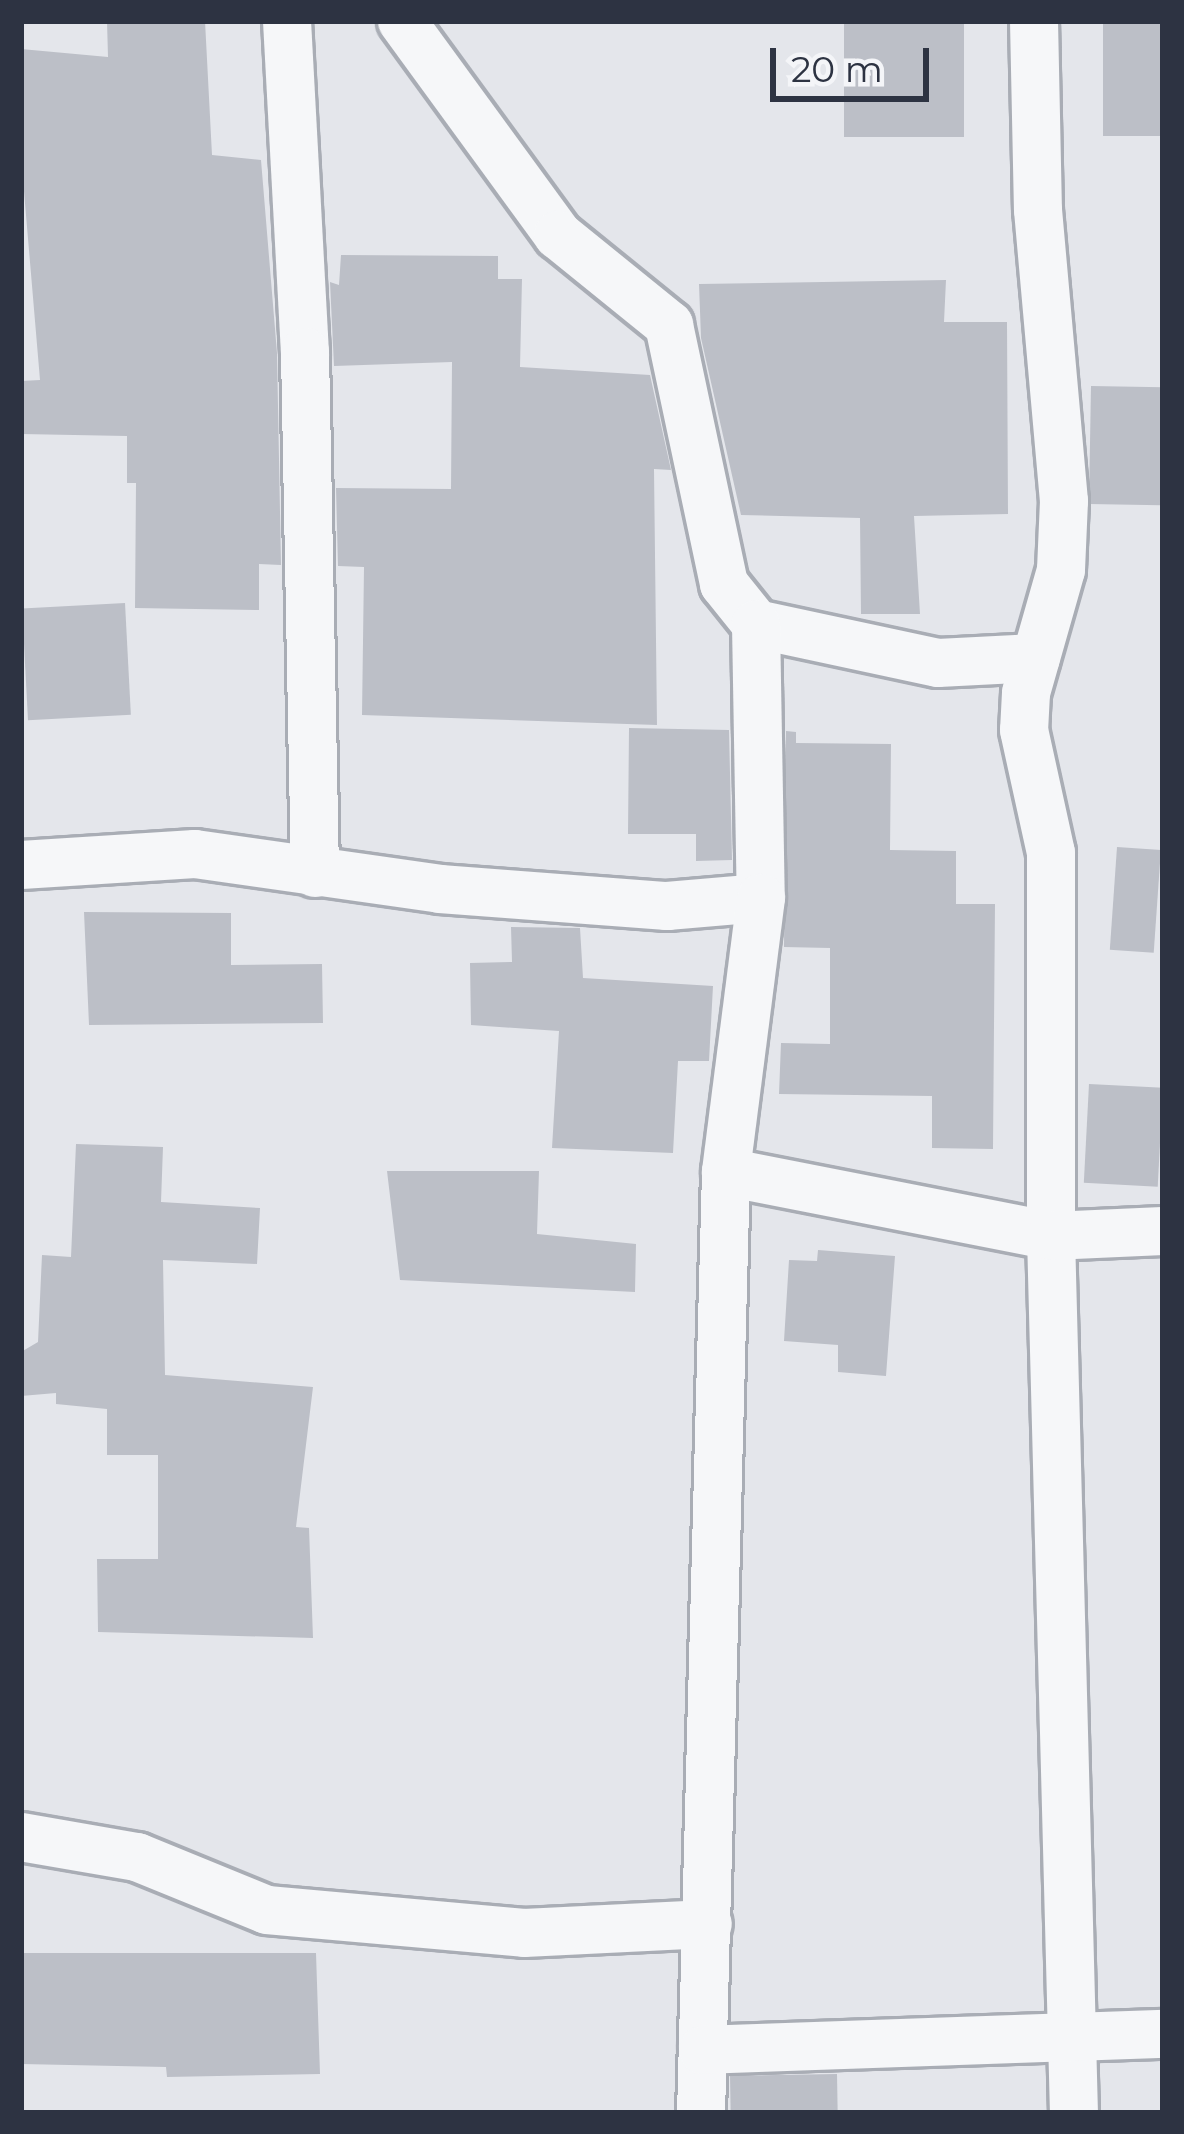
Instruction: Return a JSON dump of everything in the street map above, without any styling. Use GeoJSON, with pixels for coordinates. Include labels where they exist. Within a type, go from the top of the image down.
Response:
{"type":"FeatureCollection","features":[{"type":"Feature","properties":{"kind":"street"},"geometry":{"type":"LineString","coordinates":[[287,21],[305,352],[314,873]]}},
{"type":"Feature","properties":{"kind":"street"},"geometry":{"type":"LineString","coordinates":[[402,21],[558,235],[669,325],[724,584],[756,624],[761,898],[726,1172],[700,2113]]}},
{"type":"Feature","properties":{"kind":"street"},"geometry":{"type":"LineString","coordinates":[[1034,21],[1038,210],[1064,501],[1061,570],[1036,658],[1024,730],[1051,853],[1051,1236],[1074,2113]]}},
{"type":"Feature","properties":{"kind":"street"},"geometry":{"type":"LineString","coordinates":[[756,624],[938,663],[1036,658]]}},
{"type":"Feature","properties":{"kind":"street"},"geometry":{"type":"LineString","coordinates":[[21,866],[195,854],[314,873],[667,906],[761,898]]}},
{"type":"Feature","properties":{"kind":"street"},"geometry":{"type":"LineString","coordinates":[[726,1172],[1051,1236],[1163,1231]]}},
{"type":"Feature","properties":{"kind":"street"},"geometry":{"type":"LineString","coordinates":[[21,1837],[137,1856],[267,1910],[524,1933],[708,1924]]}},
{"type":"Feature","properties":{"kind":"street"},"geometry":{"type":"LineString","coordinates":[[703,2050],[1163,2034]]}},
{"type":"Feature","properties":{"kind":"building"},"geometry":{"type":"Polygon","coordinates":[[[107,21],[205,21],[212,155],[261,160],[277,353],[281,565],[259,564],[259,610],[135,608],[136,483],[127,483],[127,436],[21,434],[21,381],[40,380],[21,156],[21,49],[108,57],[107,21]]]}},
{"type":"Feature","properties":{"kind":"building"},"geometry":{"type":"Polygon","coordinates":[[[844,21],[964,21],[964,137],[844,137],[844,21]]]}},
{"type":"Feature","properties":{"kind":"building"},"geometry":{"type":"Polygon","coordinates":[[[1103,21],[1163,21],[1163,136],[1103,136],[1103,21]]]}},
{"type":"Feature","properties":{"kind":"building"},"geometry":{"type":"Polygon","coordinates":[[[341,255],[498,256],[498,279],[522,279],[520,367],[650,375],[671,470],[654,469],[657,725],[362,715],[364,567],[338,566],[336,488],[451,489],[452,362],[334,366],[330,282],[339,285],[341,255]]]}},
{"type":"Feature","properties":{"kind":"building"},"geometry":{"type":"Polygon","coordinates":[[[946,280],[944,322],[1007,322],[1008,514],[914,516],[920,614],[861,614],[860,518],[741,515],[701,338],[699,284],[946,280]]]}},
{"type":"Feature","properties":{"kind":"building"},"geometry":{"type":"Polygon","coordinates":[[[1091,386],[1163,387],[1161,505],[1089,504],[1091,386]]]}},
{"type":"Feature","properties":{"kind":"building"},"geometry":{"type":"Polygon","coordinates":[[[125,603],[131,715],[28,720],[22,608],[125,603]]]}},
{"type":"Feature","properties":{"kind":"building"},"geometry":{"type":"Polygon","coordinates":[[[629,728],[729,730],[732,860],[696,861],[696,834],[628,834],[629,728]]]}},
{"type":"Feature","properties":{"kind":"building"},"geometry":{"type":"Polygon","coordinates":[[[786,731],[796,732],[796,743],[891,744],[890,850],[956,851],[956,904],[995,904],[993,1149],[932,1148],[932,1096],[779,1094],[781,1043],[830,1044],[830,948],[784,947],[786,731]]]}},
{"type":"Feature","properties":{"kind":"building"},"geometry":{"type":"Polygon","coordinates":[[[1117,847],[1161,850],[1154,953],[1110,950],[1117,847]]]}},
{"type":"Feature","properties":{"kind":"building"},"geometry":{"type":"Polygon","coordinates":[[[84,912],[231,913],[231,965],[322,964],[323,1023],[89,1025],[84,912]]]}},
{"type":"Feature","properties":{"kind":"building"},"geometry":{"type":"Polygon","coordinates":[[[511,927],[580,928],[583,978],[713,986],[709,1061],[678,1061],[673,1153],[552,1148],[559,1031],[471,1025],[470,963],[512,962],[511,927]]]}},
{"type":"Feature","properties":{"kind":"building"},"geometry":{"type":"Polygon","coordinates":[[[1089,1084],[1163,1088],[1158,1187],[1084,1183],[1089,1084]]]}},
{"type":"Feature","properties":{"kind":"building"},"geometry":{"type":"Polygon","coordinates":[[[76,1144],[163,1147],[161,1202],[260,1208],[257,1264],[163,1260],[165,1375],[313,1387],[296,1527],[309,1528],[313,1638],[98,1632],[97,1559],[158,1559],[158,1455],[107,1455],[107,1409],[56,1404],[56,1393],[21,1396],[21,1352],[38,1342],[42,1255],[71,1257],[76,1144]]]}},
{"type":"Feature","properties":{"kind":"building"},"geometry":{"type":"Polygon","coordinates":[[[387,1171],[539,1171],[537,1234],[636,1244],[635,1292],[400,1280],[387,1171]]]}},
{"type":"Feature","properties":{"kind":"building"},"geometry":{"type":"Polygon","coordinates":[[[818,1250],[895,1256],[886,1376],[838,1372],[838,1345],[784,1341],[789,1260],[817,1261],[818,1250]]]}},
{"type":"Feature","properties":{"kind":"building"},"geometry":{"type":"Polygon","coordinates":[[[21,1953],[316,1953],[320,2074],[167,2077],[166,2067],[21,2064],[21,1953]]]}},
{"type":"Feature","properties":{"kind":"building"},"geometry":{"type":"Polygon","coordinates":[[[837,2074],[838,2113],[731,2113],[730,2076],[837,2074]]]}}]}
